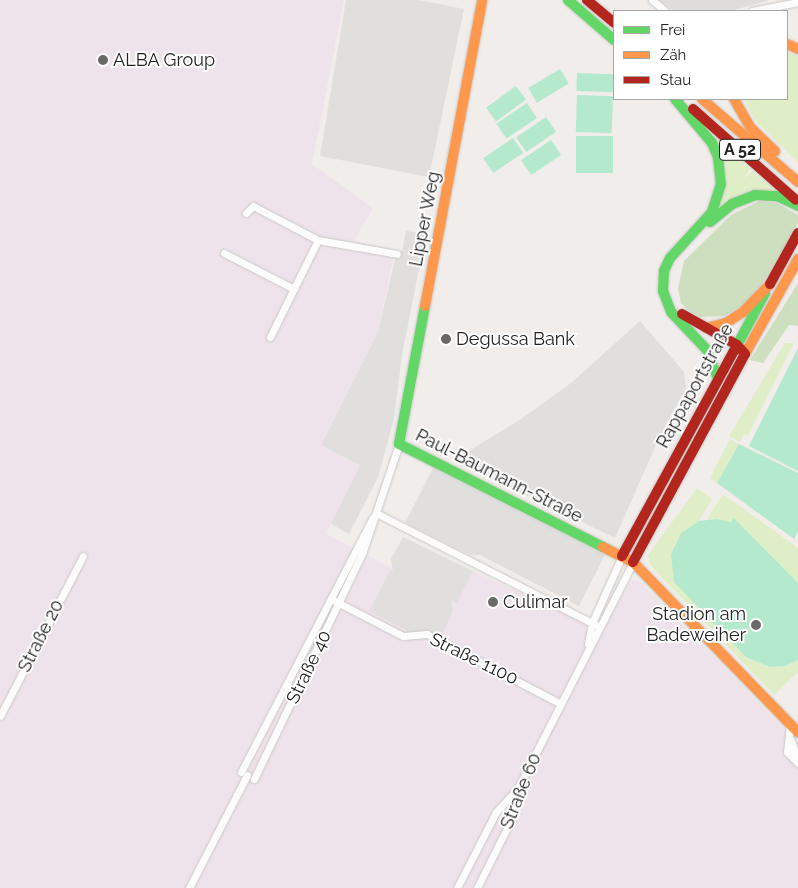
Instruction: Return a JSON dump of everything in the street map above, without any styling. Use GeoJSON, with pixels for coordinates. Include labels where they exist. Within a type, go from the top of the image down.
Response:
{"type":"FeatureCollection","features":[{"type":"Feature","properties":{"kind":"main road","name":"Lipper Weg"},"geometry":{"type":"LineString","coordinates":[[399,444],[482,0]]}},
{"type":"Feature","properties":{"kind":"main road"},"geometry":{"type":"LineString","coordinates":[[568,0],[613,39]]}},
{"type":"Feature","properties":{"kind":"main road"},"geometry":{"type":"LineString","coordinates":[[588,0],[613,21]]}},
{"type":"Feature","properties":{"kind":"main road"},"geometry":{"type":"LineString","coordinates":[[675,100],[695,120],[715,150],[721,184],[712,212],[676,249],[664,271],[665,297],[672,312],[707,350],[718,378]]}},
{"type":"Feature","properties":{"kind":"main road","name":"A 52"},"geometry":{"type":"LineString","coordinates":[[683,100],[798,201]]}},
{"type":"Feature","properties":{"kind":"main road","name":"A 52"},"geometry":{"type":"LineString","coordinates":[[703,100],[798,182]]}},
{"type":"Feature","properties":{"kind":"main road"},"geometry":{"type":"LineString","coordinates":[[735,100],[750,127],[798,174]]}},
{"type":"Feature","properties":{"kind":"main road"},"geometry":{"type":"LineString","coordinates":[[745,354],[680,312],[671,297],[669,277],[682,252],[720,213],[744,198],[766,194],[798,206]]}},
{"type":"Feature","properties":{"kind":"main road","name":"Rappaportstraße"},"geometry":{"type":"LineString","coordinates":[[622,556],[798,233]]}},
{"type":"Feature","properties":{"kind":"main road","name":"Rappaportstraße"},"geometry":{"type":"LineString","coordinates":[[633,562],[798,259]]}},
{"type":"Feature","properties":{"kind":"main road"},"geometry":{"type":"LineString","coordinates":[[706,328],[726,323],[743,312],[770,284]]}},
{"type":"Feature","properties":{"kind":"main road"},"geometry":{"type":"LineString","coordinates":[[683,323],[735,348]]}},
{"type":"Feature","properties":{"kind":"main road","name":"Paul-Baumann-Straße"},"geometry":{"type":"LineString","coordinates":[[399,444],[633,562],[793,729]]}},
{"type":"Feature","properties":{"kind":"street"},"geometry":{"type":"LineString","coordinates":[[652,0],[664,10]]}},
{"type":"Feature","properties":{"kind":"street"},"geometry":{"type":"LineString","coordinates":[[757,10],[798,2]]}},
{"type":"Feature","properties":{"kind":"street"},"geometry":{"type":"LineString","coordinates":[[246,213],[253,206],[318,240],[397,254]]}},
{"type":"Feature","properties":{"kind":"street"},"geometry":{"type":"LineString","coordinates":[[270,337],[318,240]]}},
{"type":"Feature","properties":{"kind":"street"},"geometry":{"type":"LineString","coordinates":[[224,253],[294,289]]}},
{"type":"Feature","properties":{"kind":"street","name":"Paul-Baumann-Straße"},"geometry":{"type":"LineString","coordinates":[[359,553],[376,513],[399,444]]}},
{"type":"Feature","properties":{"kind":"street"},"geometry":{"type":"LineString","coordinates":[[376,513],[600,627]]}},
{"type":"Feature","properties":{"kind":"street"},"geometry":{"type":"LineString","coordinates":[[247,775],[331,599],[359,553]]}},
{"type":"Feature","properties":{"kind":"street","name":"Straße 40"},"geometry":{"type":"LineString","coordinates":[[189,888],[247,775],[340,603],[359,553]]}},
{"type":"Feature","properties":{"kind":"street","name":"Straße 20"},"geometry":{"type":"LineString","coordinates":[[0,716],[83,556]]}},
{"type":"Feature","properties":{"kind":"street"},"geometry":{"type":"LineString","coordinates":[[587,652],[592,623],[622,556]]}},
{"type":"Feature","properties":{"kind":"street"},"geometry":{"type":"LineString","coordinates":[[587,652],[633,562]]}},
{"type":"Feature","properties":{"kind":"street","name":"Straße 1100"},"geometry":{"type":"LineString","coordinates":[[331,599],[403,636],[427,634],[561,704]]}},
{"type":"Feature","properties":{"kind":"street","name":"Straße 60"},"geometry":{"type":"LineString","coordinates":[[477,888],[511,820],[519,786],[587,652]]}},
{"type":"Feature","properties":{"kind":"street","name":"Paul-Baumann-Straße"},"geometry":{"type":"LineString","coordinates":[[793,729],[787,752],[798,762]]}},
{"type":"Feature","properties":{"kind":"street"},"geometry":{"type":"LineString","coordinates":[[457,888],[496,812],[519,786]]}},
{"type":"Feature","properties":{"kind":"shaded area"},"geometry":{"type":"Polygon","coordinates":[[[0,0],[344,0],[312,164],[373,208],[354,241],[395,251],[378,332],[321,445],[360,465],[326,534],[457,602],[473,571],[602,631],[630,581],[639,581],[798,743],[798,888],[0,888],[0,0]]]}},
{"type":"Feature","properties":{"kind":"shaded area"},"geometry":{"type":"Polygon","coordinates":[[[346,0],[419,0],[464,9],[429,177],[320,156],[346,0]]]}},
{"type":"Feature","properties":{"kind":"shaded area"},"geometry":{"type":"Polygon","coordinates":[[[659,0],[770,0],[734,10],[672,10],[659,0]]]}},
{"type":"Feature","properties":{"kind":"shaded area"},"geometry":{"type":"Polygon","coordinates":[[[406,231],[426,234],[402,355],[394,419],[378,477],[349,534],[331,524],[360,465],[321,445],[378,332],[397,251],[402,252],[406,231]]]}},
{"type":"Feature","properties":{"kind":"shaded area"},"geometry":{"type":"Polygon","coordinates":[[[640,321],[684,372],[686,388],[659,438],[615,538],[454,460],[521,419],[571,383],[640,321]]]}},
{"type":"Feature","properties":{"kind":"shaded area"},"geometry":{"type":"Polygon","coordinates":[[[433,468],[605,555],[579,606],[480,555],[470,555],[405,523],[433,468]]]}},
{"type":"Feature","properties":{"kind":"shaded area"},"geometry":{"type":"Polygon","coordinates":[[[403,537],[473,571],[457,603],[451,600],[453,611],[442,634],[410,632],[369,611],[390,570],[393,571],[391,559],[403,537]]]}},
{"type":"Feature","properties":{"kind":"green space"},"geometry":{"type":"Polygon","coordinates":[[[788,52],[798,56],[798,163],[755,120],[745,100],[788,100],[788,52]]]}},
{"type":"Feature","properties":{"kind":"green space"},"geometry":{"type":"Polygon","coordinates":[[[560,69],[569,84],[537,103],[528,88],[560,69]]]}},
{"type":"Feature","properties":{"kind":"green space"},"geometry":{"type":"Polygon","coordinates":[[[577,73],[613,74],[613,92],[576,91],[577,73]]]}},
{"type":"Feature","properties":{"kind":"green space"},"geometry":{"type":"Polygon","coordinates":[[[516,86],[526,100],[496,122],[486,108],[516,86]]]}},
{"type":"Feature","properties":{"kind":"green space"},"geometry":{"type":"Polygon","coordinates":[[[577,95],[613,96],[612,133],[576,132],[577,95]]]}},
{"type":"Feature","properties":{"kind":"green space"},"geometry":{"type":"Polygon","coordinates":[[[527,103],[537,118],[506,139],[496,124],[527,103]]]}},
{"type":"Feature","properties":{"kind":"green space"},"geometry":{"type":"Polygon","coordinates":[[[546,117],[556,132],[526,152],[516,137],[546,117]]]}},
{"type":"Feature","properties":{"kind":"green space"},"geometry":{"type":"Polygon","coordinates":[[[712,134],[750,169],[744,179],[752,171],[778,192],[715,215],[721,202],[712,134]]]}},
{"type":"Feature","properties":{"kind":"green space"},"geometry":{"type":"Polygon","coordinates":[[[576,136],[613,136],[613,173],[576,173],[576,136]]]}},
{"type":"Feature","properties":{"kind":"green space"},"geometry":{"type":"Polygon","coordinates":[[[513,138],[523,153],[493,173],[483,158],[513,138]]]}},
{"type":"Feature","properties":{"kind":"green space"},"geometry":{"type":"Polygon","coordinates":[[[551,140],[561,155],[531,175],[521,160],[551,140]]]}},
{"type":"Feature","properties":{"kind":"green space"},"geometry":{"type":"Polygon","coordinates":[[[759,201],[777,203],[798,215],[798,223],[767,277],[748,303],[725,316],[700,317],[681,303],[678,289],[684,261],[731,215],[759,201]]]}},
{"type":"Feature","properties":{"kind":"green space"},"geometry":{"type":"Polygon","coordinates":[[[798,283],[798,326],[789,325],[763,363],[750,360],[798,283]]]}},
{"type":"Feature","properties":{"kind":"green space"},"geometry":{"type":"Polygon","coordinates":[[[785,343],[794,343],[748,436],[744,434],[740,442],[729,436],[785,343]]]}},
{"type":"Feature","properties":{"kind":"green space"},"geometry":{"type":"Polygon","coordinates":[[[798,348],[798,471],[749,446],[798,348]]]}},
{"type":"Feature","properties":{"kind":"green space"},"geometry":{"type":"Polygon","coordinates":[[[730,439],[739,444],[717,483],[710,478],[730,439]]]}},
{"type":"Feature","properties":{"kind":"green space"},"geometry":{"type":"Polygon","coordinates":[[[739,444],[798,473],[798,532],[794,539],[717,483],[739,444]]]}},
{"type":"Feature","properties":{"kind":"green space"},"geometry":{"type":"Polygon","coordinates":[[[697,488],[712,499],[699,521],[681,533],[671,554],[770,667],[785,666],[798,660],[798,672],[774,695],[651,566],[648,555],[697,488]]]}},
{"type":"Feature","properties":{"kind":"green space"},"geometry":{"type":"Polygon","coordinates":[[[723,494],[798,548],[798,583],[735,519],[731,522],[707,519],[723,494]]]}},
{"type":"Feature","properties":{"kind":"green space","name":"Stadion am Badeweiher"},"geometry":{"type":"Polygon","coordinates":[[[734,518],[798,583],[798,660],[785,666],[770,667],[746,657],[674,582],[671,554],[681,533],[699,521],[716,519],[731,522],[734,518]]]}},
{"type":"Feature","properties":{"kind":"traffic: fast"},"geometry":{"type":"LineString","coordinates":[[568,0],[613,39]]}},
{"type":"Feature","properties":{"kind":"traffic: fast"},"geometry":{"type":"LineString","coordinates":[[676,100],[712,143],[718,157],[721,184],[712,212],[670,258],[664,271],[663,291],[671,312],[707,350],[718,378]]}},
{"type":"Feature","properties":{"kind":"traffic: fast"},"geometry":{"type":"LineString","coordinates":[[710,222],[732,204],[755,195],[777,196],[798,206]]}},
{"type":"Feature","properties":{"kind":"traffic: fast"},"geometry":{"type":"LineString","coordinates":[[734,351],[765,293]]}},
{"type":"Feature","properties":{"kind":"traffic: fast"},"geometry":{"type":"LineString","coordinates":[[425,306],[399,444],[603,547]]}},
{"type":"Feature","properties":{"kind":"traffic: slow"},"geometry":{"type":"LineString","coordinates":[[425,306],[482,0]]}},
{"type":"Feature","properties":{"kind":"traffic: slow"},"geometry":{"type":"LineString","coordinates":[[788,44],[798,49]]}},
{"type":"Feature","properties":{"kind":"traffic: slow"},"geometry":{"type":"LineString","coordinates":[[703,100],[798,182]]}},
{"type":"Feature","properties":{"kind":"traffic: slow"},"geometry":{"type":"LineString","coordinates":[[735,100],[750,127],[775,151]]}},
{"type":"Feature","properties":{"kind":"traffic: slow"},"geometry":{"type":"LineString","coordinates":[[745,354],[798,259]]}},
{"type":"Feature","properties":{"kind":"traffic: slow"},"geometry":{"type":"LineString","coordinates":[[706,328],[726,323],[743,312],[770,284]]}},
{"type":"Feature","properties":{"kind":"traffic: slow"},"geometry":{"type":"LineString","coordinates":[[603,547],[633,562],[798,732]]}},
{"type":"Feature","properties":{"kind":"traffic: jam"},"geometry":{"type":"LineString","coordinates":[[587,0],[613,22]]}},
{"type":"Feature","properties":{"kind":"traffic: jam"},"geometry":{"type":"LineString","coordinates":[[693,109],[796,200]]}},
{"type":"Feature","properties":{"kind":"traffic: jam"},"geometry":{"type":"LineString","coordinates":[[770,284],[798,233]]}},
{"type":"Feature","properties":{"kind":"traffic: jam"},"geometry":{"type":"LineString","coordinates":[[682,314],[737,345],[745,354]]}},
{"type":"Feature","properties":{"kind":"traffic: jam"},"geometry":{"type":"LineString","coordinates":[[622,556],[734,351]]}},
{"type":"Feature","properties":{"kind":"traffic: jam"},"geometry":{"type":"LineString","coordinates":[[633,562],[745,354]]}},
{"type":"Feature","properties":{"kind":"place","name":"ALBA Group"},"geometry":{"type":"Point","coordinates":[103,60]}},
{"type":"Feature","properties":{"kind":"place","name":"Degussa Bank"},"geometry":{"type":"Point","coordinates":[446,339]}},
{"type":"Feature","properties":{"kind":"place","name":"Culimar"},"geometry":{"type":"Point","coordinates":[493,602]}},
{"type":"Feature","properties":{"kind":"place","name":"Stadion am Badeweiher"},"geometry":{"type":"Point","coordinates":[756,625]}}]}
